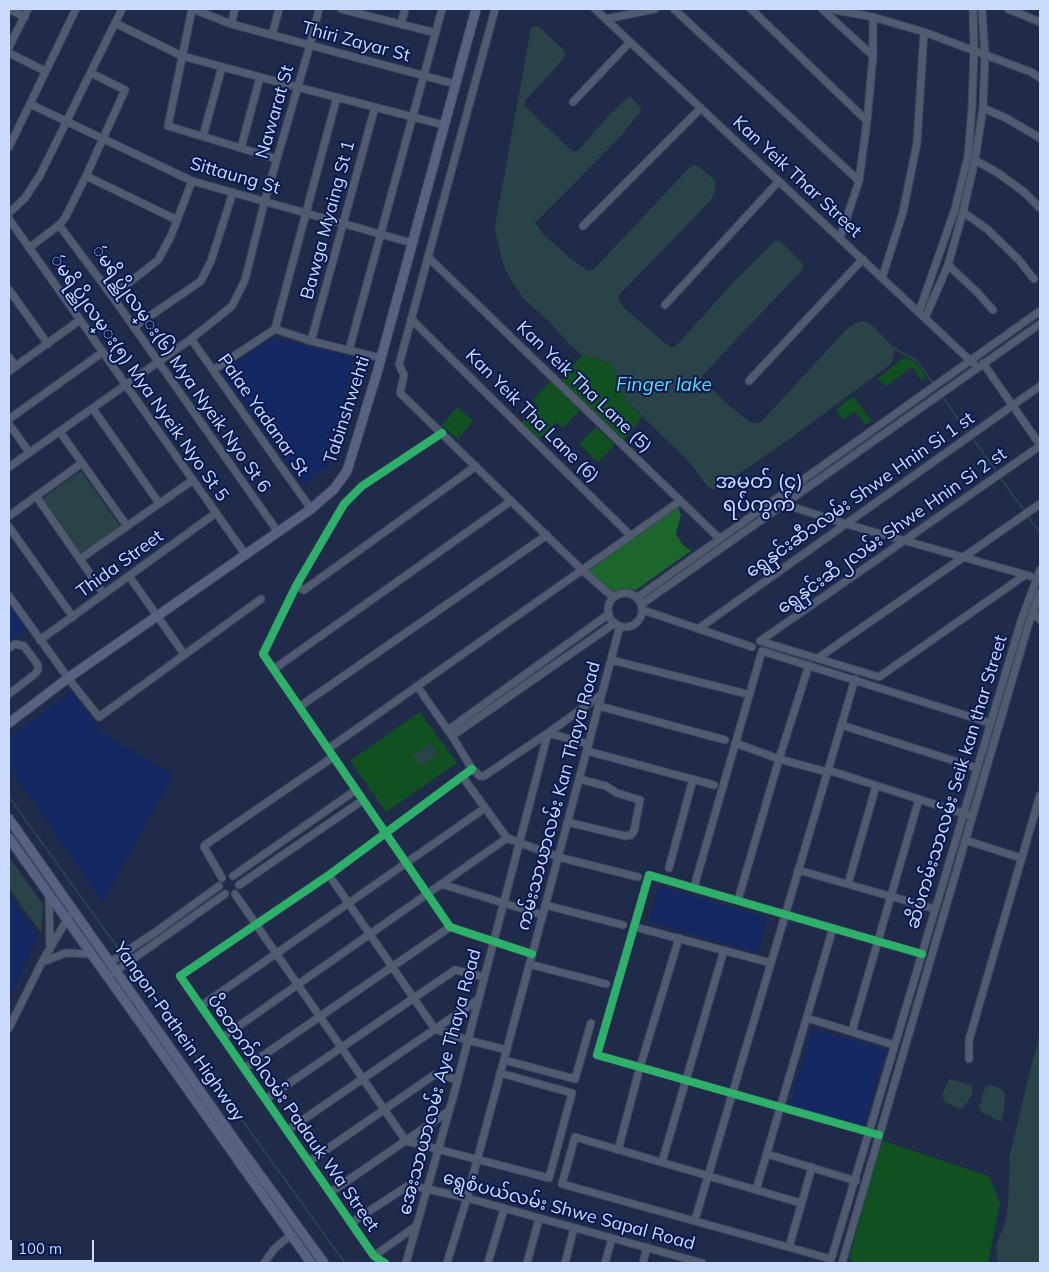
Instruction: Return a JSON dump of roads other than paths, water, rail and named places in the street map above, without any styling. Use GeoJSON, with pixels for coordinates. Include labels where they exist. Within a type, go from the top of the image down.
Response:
{"type":"FeatureCollection","features":[{"type":"Feature","properties":{"kind":"main road","name":"Tabinshwehti"},"geometry":{"type":"LineString","coordinates":[[9,723],[68,678],[311,508],[334,489],[347,471],[381,358],[476,9]]}},
{"type":"Feature","properties":{"kind":"main road","name":"Yangon-Pathein Highway"},"geometry":{"type":"LineString","coordinates":[[9,819],[109,963],[324,1263]]}},
{"type":"Feature","properties":{"kind":"main road","name":"Yangon-Pathein Highway"},"geometry":{"type":"LineString","coordinates":[[9,838],[311,1263]]}},
{"type":"Feature","properties":{"kind":"street"},"geometry":{"type":"LineString","coordinates":[[9,9],[24,17]]}},
{"type":"Feature","properties":{"kind":"street"},"geometry":{"type":"LineString","coordinates":[[9,47],[28,9]]}},
{"type":"Feature","properties":{"kind":"street"},"geometry":{"type":"LineString","coordinates":[[9,147],[76,9]]}},
{"type":"Feature","properties":{"kind":"street"},"geometry":{"type":"LineString","coordinates":[[9,213],[25,198],[40,175],[122,9]]}},
{"type":"Feature","properties":{"kind":"street"},"geometry":{"type":"LineString","coordinates":[[192,9],[168,126],[278,159]]}},
{"type":"Feature","properties":{"kind":"street","name":"Thiri Zayar St"},"geometry":{"type":"LineString","coordinates":[[192,9],[231,24],[455,84]]}},
{"type":"Feature","properties":{"kind":"street"},"geometry":{"type":"LineString","coordinates":[[231,24],[235,9]]}},
{"type":"Feature","properties":{"kind":"street"},"geometry":{"type":"LineString","coordinates":[[272,35],[279,9]]}},
{"type":"Feature","properties":{"kind":"street","name":"Nawarat St"},"geometry":{"type":"LineString","coordinates":[[9,467],[191,339],[232,306],[245,280],[265,200],[319,9]]}},
{"type":"Feature","properties":{"kind":"street"},"geometry":{"type":"LineString","coordinates":[[341,9],[360,11],[436,33]]}},
{"type":"Feature","properties":{"kind":"street"},"geometry":{"type":"LineString","coordinates":[[401,24],[405,9]]}},
{"type":"Feature","properties":{"kind":"street"},"geometry":{"type":"LineString","coordinates":[[349,350],[442,9]]}},
{"type":"Feature","properties":{"kind":"street"},"geometry":{"type":"LineString","coordinates":[[495,9],[399,364],[404,375],[400,392],[581,569],[613,597]]}},
{"type":"Feature","properties":{"kind":"street","name":"Kan Yeik Thar Street"},"geometry":{"type":"LineString","coordinates":[[595,9],[970,361],[980,365],[1040,445]]}},
{"type":"Feature","properties":{"kind":"street"},"geometry":{"type":"LineString","coordinates":[[606,19],[655,9]]}},
{"type":"Feature","properties":{"kind":"street"},"geometry":{"type":"LineString","coordinates":[[674,9],[859,181]]}},
{"type":"Feature","properties":{"kind":"street"},"geometry":{"type":"LineString","coordinates":[[750,9],[867,121]]}},
{"type":"Feature","properties":{"kind":"street"},"geometry":{"type":"LineString","coordinates":[[822,9],[873,56]]}},
{"type":"Feature","properties":{"kind":"street"},"geometry":{"type":"LineString","coordinates":[[830,9],[873,17],[924,32],[1031,72],[1040,78]]}},
{"type":"Feature","properties":{"kind":"street"},"geometry":{"type":"LineString","coordinates":[[919,312],[954,209],[968,156],[974,50],[973,9]]}},
{"type":"Feature","properties":{"kind":"street"},"geometry":{"type":"LineString","coordinates":[[925,318],[948,265],[975,160],[983,108],[985,54],[982,9]]}},
{"type":"Feature","properties":{"kind":"street"},"geometry":{"type":"LineString","coordinates":[[1008,9],[1040,22]]}},
{"type":"Feature","properties":{"kind":"street"},"geometry":{"type":"LineString","coordinates":[[840,238],[859,181],[873,56],[873,17]]}},
{"type":"Feature","properties":{"kind":"street"},"geometry":{"type":"LineString","coordinates":[[115,23],[182,56],[297,88],[444,125]]}},
{"type":"Feature","properties":{"kind":"street"},"geometry":{"type":"LineString","coordinates":[[882,278],[903,212],[917,143],[924,32]]}},
{"type":"Feature","properties":{"kind":"street"},"geometry":{"type":"LineString","coordinates":[[573,102],[630,42]]}},
{"type":"Feature","properties":{"kind":"street"},"geometry":{"type":"LineString","coordinates":[[9,53],[45,71]]}},
{"type":"Feature","properties":{"kind":"street"},"geometry":{"type":"LineString","coordinates":[[203,136],[222,67]]}},
{"type":"Feature","properties":{"kind":"street"},"geometry":{"type":"LineString","coordinates":[[29,248],[59,225],[64,218],[126,90],[91,72]]}},
{"type":"Feature","properties":{"kind":"street"},"geometry":{"type":"LineString","coordinates":[[241,148],[260,77]]}},
{"type":"Feature","properties":{"kind":"street"},"geometry":{"type":"LineString","coordinates":[[213,370],[275,329],[337,97]]}},
{"type":"Feature","properties":{"kind":"street","name":"Sittaung St"},"geometry":{"type":"LineString","coordinates":[[30,104],[192,181],[265,200],[412,243]]}},
{"type":"Feature","properties":{"kind":"street","name":"Bawga Myaing St 1"},"geometry":{"type":"LineString","coordinates":[[311,341],[375,107]]}},
{"type":"Feature","properties":{"kind":"street"},"geometry":{"type":"LineString","coordinates":[[583,226],[701,108]]}},
{"type":"Feature","properties":{"kind":"street"},"geometry":{"type":"LineString","coordinates":[[983,108],[1006,118],[1040,138]]}},
{"type":"Feature","properties":{"kind":"street"},"geometry":{"type":"LineString","coordinates":[[975,160],[998,173],[1024,192],[1040,208]]}},
{"type":"Feature","properties":{"kind":"street"},"geometry":{"type":"LineString","coordinates":[[86,176],[177,220]]}},
{"type":"Feature","properties":{"kind":"street"},"geometry":{"type":"LineString","coordinates":[[112,296],[158,260],[171,236],[192,181]]}},
{"type":"Feature","properties":{"kind":"street"},"geometry":{"type":"LineString","coordinates":[[665,305],[779,181]]}},
{"type":"Feature","properties":{"kind":"street"},"geometry":{"type":"LineString","coordinates":[[134,327],[200,281],[211,261],[233,192]]}},
{"type":"Feature","properties":{"kind":"street"},"geometry":{"type":"LineString","coordinates":[[963,212],[987,229],[1018,259],[1034,279]]}},
{"type":"Feature","properties":{"kind":"street","name":"ဴမရိပ္ညိုလမ္း(၅) Mya Nyeik Nyo St 5"},"geometry":{"type":"LineString","coordinates":[[9,219],[245,554]]}},
{"type":"Feature","properties":{"kind":"street","name":"ဴမရိပ္ညိုလမ္း(၆) Mya Nyeik Nyo St 6"},"geometry":{"type":"LineString","coordinates":[[59,225],[112,296],[278,532]]}},
{"type":"Feature","properties":{"kind":"street","name":"Kan Yeik Tha Lane (5)"},"geometry":{"type":"LineString","coordinates":[[428,257],[720,539]]}},
{"type":"Feature","properties":{"kind":"street"},"geometry":{"type":"LineString","coordinates":[[749,381],[863,259]]}},
{"type":"Feature","properties":{"kind":"street"},"geometry":{"type":"LineString","coordinates":[[948,265],[993,310]]}},
{"type":"Feature","properties":{"kind":"street"},"geometry":{"type":"LineString","coordinates":[[9,290],[48,344]]}},
{"type":"Feature","properties":{"kind":"street"},"geometry":{"type":"LineString","coordinates":[[638,597],[1040,311]]}},
{"type":"Feature","properties":{"kind":"street","name":"Kan Yeik Tha Lane (6)"},"geometry":{"type":"LineString","coordinates":[[411,318],[631,536]]}},
{"type":"Feature","properties":{"kind":"street"},"geometry":{"type":"LineString","coordinates":[[9,371],[80,320]]}},
{"type":"Feature","properties":{"kind":"street"},"geometry":{"type":"LineString","coordinates":[[642,607],[784,504],[1040,324]]}},
{"type":"Feature","properties":{"kind":"street"},"geometry":{"type":"LineString","coordinates":[[275,329],[311,341],[381,358]]}},
{"type":"Feature","properties":{"kind":"street","name":"Palae Yadanar St"},"geometry":{"type":"LineString","coordinates":[[191,339],[311,508]]}},
{"type":"Feature","properties":{"kind":"street"},"geometry":{"type":"LineString","coordinates":[[9,419],[103,352]]}},
{"type":"Feature","properties":{"kind":"street"},"geometry":{"type":"LineString","coordinates":[[9,357],[15,366]]}},
{"type":"Feature","properties":{"kind":"street","name":"ရွေနှင်းဆီ၁လမ်း Shwe Hnin Si 1 st"},"geometry":{"type":"LineString","coordinates":[[698,629],[1040,386]]}},
{"type":"Feature","properties":{"kind":"street"},"geometry":{"type":"LineString","coordinates":[[93,409],[159,503]]}},
{"type":"Feature","properties":{"kind":"street"},"geometry":{"type":"LineString","coordinates":[[9,424],[29,452]]}},
{"type":"Feature","properties":{"kind":"street"},"geometry":{"type":"LineString","coordinates":[[60,432],[127,526]]}},
{"type":"Feature","properties":{"kind":"street"},"geometry":{"type":"LineString","coordinates":[[442,433],[362,486],[344,504],[296,586],[263,654],[450,927],[532,954]]}},
{"type":"Feature","properties":{"kind":"street","name":"ရွေနှင်းဆီ၂လမ်း Shwe Hnin Si 2 st"},"geometry":{"type":"LineString","coordinates":[[818,658],[760,641],[1040,445]]}},
{"type":"Feature","properties":{"kind":"street"},"geometry":{"type":"LineString","coordinates":[[9,516],[82,463]]}},
{"type":"Feature","properties":{"kind":"street"},"geometry":{"type":"LineString","coordinates":[[296,586],[304,590],[476,466]]}},
{"type":"Feature","properties":{"kind":"street"},"geometry":{"type":"LineString","coordinates":[[80,560],[193,480]]}},
{"type":"Feature","properties":{"kind":"street"},"geometry":{"type":"LineString","coordinates":[[36,496],[104,594]]}},
{"type":"Feature","properties":{"kind":"street"},"geometry":{"type":"LineString","coordinates":[[274,669],[511,501]]}},
{"type":"Feature","properties":{"kind":"street"},"geometry":{"type":"LineString","coordinates":[[328,748],[680,501]]}},
{"type":"Feature","properties":{"kind":"street"},"geometry":{"type":"LineString","coordinates":[[773,501],[846,524],[1028,575],[879,677],[818,658]]}},
{"type":"Feature","properties":{"kind":"street"},"geometry":{"type":"LineString","coordinates":[[818,658],[965,558],[1040,504]]}},
{"type":"Feature","properties":{"kind":"street","name":"Thida Street"},"geometry":{"type":"LineString","coordinates":[[40,640],[216,513]]}},
{"type":"Feature","properties":{"kind":"street"},"geometry":{"type":"LineString","coordinates":[[9,527],[73,617]]}},
{"type":"Feature","properties":{"kind":"street"},"geometry":{"type":"LineString","coordinates":[[299,707],[547,535]]}},
{"type":"Feature","properties":{"kind":"street","name":"ဆိပ်ကမ်းသာလမ်း Seik kan thar Street"},"geometry":{"type":"LineString","coordinates":[[830,1261],[856,1181],[894,1045],[990,723],[1021,621],[1040,570]]}},
{"type":"Feature","properties":{"kind":"street"},"geometry":{"type":"LineString","coordinates":[[129,576],[184,654]]}},
{"type":"Feature","properties":{"kind":"street"},"geometry":{"type":"LineString","coordinates":[[627,592],[638,597],[642,607],[642,616],[634,625],[628,627],[617,624],[609,614],[610,602],[613,597],[621,593],[627,592]]}},
{"type":"Feature","properties":{"kind":"street","name":"ဆိပ်ကမ်းသာလမ်း Seik kan thar Street"},"geometry":{"type":"LineString","coordinates":[[842,1263],[972,816],[1040,592]]}},
{"type":"Feature","properties":{"kind":"street"},"geometry":{"type":"LineString","coordinates":[[9,596],[68,678],[99,717],[261,599]]}},
{"type":"Feature","properties":{"kind":"street"},"geometry":{"type":"LineString","coordinates":[[642,607],[698,629],[752,647]]}},
{"type":"Feature","properties":{"kind":"street"},"geometry":{"type":"LineString","coordinates":[[1033,610],[1040,620]]}},
{"type":"Feature","properties":{"kind":"street"},"geometry":{"type":"LineString","coordinates":[[450,733],[609,614]]}},
{"type":"Feature","properties":{"kind":"street"},"geometry":{"type":"LineString","coordinates":[[450,733],[617,624]]}},
{"type":"Feature","properties":{"kind":"street","name":"ကမ်းသာယာလမ်း Kan Thaya Road"},"geometry":{"type":"LineString","coordinates":[[446,1263],[467,1198],[602,695],[611,660],[617,624]]}},
{"type":"Feature","properties":{"kind":"street"},"geometry":{"type":"LineString","coordinates":[[9,648],[15,644],[24,646],[38,665],[38,670],[35,674],[9,694]]}},
{"type":"Feature","properties":{"kind":"street"},"geometry":{"type":"LineString","coordinates":[[694,887],[762,651],[990,723]]}},
{"type":"Feature","properties":{"kind":"street"},"geometry":{"type":"LineString","coordinates":[[611,660],[743,693]]}},
{"type":"Feature","properties":{"kind":"street"},"geometry":{"type":"LineString","coordinates":[[738,900],[779,759],[809,665]]}},
{"type":"Feature","properties":{"kind":"street"},"geometry":{"type":"LineString","coordinates":[[695,1220],[855,679]]}},
{"type":"Feature","properties":{"kind":"street"},"geometry":{"type":"LineString","coordinates":[[417,686],[450,733],[472,769],[480,776],[484,776],[602,695]]}},
{"type":"Feature","properties":{"kind":"street"},"geometry":{"type":"LineString","coordinates":[[599,706],[725,740]]}},
{"type":"Feature","properties":{"kind":"street"},"geometry":{"type":"LineString","coordinates":[[841,725],[977,768]]}},
{"type":"Feature","properties":{"kind":"street"},"geometry":{"type":"LineString","coordinates":[[548,733],[714,785]]}},
{"type":"Feature","properties":{"kind":"street","name":"အေးသာယာလမ်း Aye Thaya Road"},"geometry":{"type":"LineString","coordinates":[[406,1263],[449,1111],[548,733]]}},
{"type":"Feature","properties":{"kind":"street"},"geometry":{"type":"LineString","coordinates":[[736,743],[779,759],[828,771],[972,816]]}},
{"type":"Feature","properties":{"kind":"street"},"geometry":{"type":"LineString","coordinates":[[222,878],[204,848],[205,845],[333,757]]}},
{"type":"Feature","properties":{"kind":"street"},"geometry":{"type":"LineString","coordinates":[[256,925],[328,875],[472,769]]}},
{"type":"Feature","properties":{"kind":"street"},"geometry":{"type":"LineString","coordinates":[[462,776],[507,838],[558,857],[638,877]]}},
{"type":"Feature","properties":{"kind":"street"},"geometry":{"type":"LineString","coordinates":[[568,822],[625,836],[631,835],[634,831],[640,800],[616,793],[606,786],[579,779]]}},
{"type":"Feature","properties":{"kind":"street"},"geometry":{"type":"LineString","coordinates":[[669,868],[693,779]]}},
{"type":"Feature","properties":{"kind":"street"},"geometry":{"type":"LineString","coordinates":[[848,884],[876,786]]}},
{"type":"Feature","properties":{"kind":"street"},"geometry":{"type":"LineString","coordinates":[[109,963],[158,931],[219,886],[222,878],[227,875],[233,876],[356,790]]}},
{"type":"Feature","properties":{"kind":"street"},"geometry":{"type":"LineString","coordinates":[[969,1059],[969,1040],[1040,795]]}},
{"type":"Feature","properties":{"kind":"street"},"geometry":{"type":"LineString","coordinates":[[107,977],[225,894],[235,894],[239,885],[363,800]]}},
{"type":"Feature","properties":{"kind":"street"},"geometry":{"type":"LineString","coordinates":[[852,1031],[919,800]]}},
{"type":"Feature","properties":{"kind":"street"},"geometry":{"type":"LineString","coordinates":[[201,1006],[485,808]]}},
{"type":"Feature","properties":{"kind":"street"},"geometry":{"type":"LineString","coordinates":[[223,1037],[507,838]]}},
{"type":"Feature","properties":{"kind":"street"},"geometry":{"type":"LineString","coordinates":[[965,840],[1021,858]]}},
{"type":"Feature","properties":{"kind":"street"},"geometry":{"type":"LineString","coordinates":[[798,870],[935,909]]}},
{"type":"Feature","properties":{"kind":"street"},"geometry":{"type":"LineString","coordinates":[[328,875],[435,1029],[506,1050]]}},
{"type":"Feature","properties":{"kind":"street"},"geometry":{"type":"LineString","coordinates":[[879,1136],[598,1055],[649,875],[922,954]]}},
{"type":"Feature","properties":{"kind":"street"},"geometry":{"type":"LineString","coordinates":[[233,876],[239,885]]}},
{"type":"Feature","properties":{"kind":"street"},"geometry":{"type":"LineString","coordinates":[[441,884],[543,915]]}},
{"type":"Feature","properties":{"kind":"street"},"geometry":{"type":"LineString","coordinates":[[219,886],[225,894]]}},
{"type":"Feature","properties":{"kind":"street"},"geometry":{"type":"LineString","coordinates":[[49,894],[50,949]]}},
{"type":"Feature","properties":{"kind":"street"},"geometry":{"type":"LineString","coordinates":[[235,894],[406,1141],[438,1151],[549,1178],[572,1093],[500,1073]]}},
{"type":"Feature","properties":{"kind":"street"},"geometry":{"type":"LineString","coordinates":[[545,905],[623,925]]}},
{"type":"Feature","properties":{"kind":"street"},"geometry":{"type":"LineString","coordinates":[[9,1028],[42,962],[73,910]]}},
{"type":"Feature","properties":{"kind":"street","name":"ပိတောက်ဝါလမ်း Padauk Wa Street"},"geometry":{"type":"LineString","coordinates":[[256,925],[180,976],[374,1256],[385,1263]]}},
{"type":"Feature","properties":{"kind":"street"},"geometry":{"type":"LineString","coordinates":[[245,1068],[450,927]]}},
{"type":"Feature","properties":{"kind":"street"},"geometry":{"type":"LineString","coordinates":[[635,927],[771,963]]}},
{"type":"Feature","properties":{"kind":"street"},"geometry":{"type":"LineString","coordinates":[[756,1190],[833,928]]}},
{"type":"Feature","properties":{"kind":"street"},"geometry":{"type":"LineString","coordinates":[[618,1150],[640,1068],[679,938]]}},
{"type":"Feature","properties":{"kind":"street"},"geometry":{"type":"LineString","coordinates":[[662,1162],[724,950]]}},
{"type":"Feature","properties":{"kind":"street"},"geometry":{"type":"LineString","coordinates":[[42,962],[66,953],[91,954]]}},
{"type":"Feature","properties":{"kind":"street"},"geometry":{"type":"LineString","coordinates":[[530,964],[606,984]]}},
{"type":"Feature","properties":{"kind":"street"},"geometry":{"type":"LineString","coordinates":[[266,1098],[455,970],[484,977]]}},
{"type":"Feature","properties":{"kind":"street"},"geometry":{"type":"LineString","coordinates":[[288,1130],[479,998]]}},
{"type":"Feature","properties":{"kind":"street"},"geometry":{"type":"LineString","coordinates":[[807,1018],[894,1045]]}},
{"type":"Feature","properties":{"kind":"street"},"geometry":{"type":"LineString","coordinates":[[504,1060],[575,1079],[591,1023]]}},
{"type":"Feature","properties":{"kind":"street"},"geometry":{"type":"LineString","coordinates":[[310,1162],[434,1074],[457,1079]]}},
{"type":"Feature","properties":{"kind":"street"},"geometry":{"type":"LineString","coordinates":[[331,1192],[449,1111]]}},
{"type":"Feature","properties":{"kind":"street"},"geometry":{"type":"LineString","coordinates":[[801,1203],[575,1137],[562,1184],[789,1247],[830,1261]]}},
{"type":"Feature","properties":{"kind":"street"},"geometry":{"type":"LineString","coordinates":[[767,1154],[856,1181]]}},
{"type":"Feature","properties":{"kind":"street"},"geometry":{"type":"LineString","coordinates":[[789,1247],[812,1167]]}},
{"type":"Feature","properties":{"kind":"street","name":"ရွေစံပယ်လမ်း Shwe Sapal Road"},"geometry":{"type":"LineString","coordinates":[[351,1223],[407,1185],[428,1188],[467,1198],[647,1247],[683,1261],[702,1263]]}},
{"type":"Feature","properties":{"kind":"street"},"geometry":{"type":"LineString","coordinates":[[488,1263],[504,1209]]}},
{"type":"Feature","properties":{"kind":"street"},"geometry":{"type":"LineString","coordinates":[[527,1263],[539,1219]]}},
{"type":"Feature","properties":{"kind":"street"},"geometry":{"type":"LineString","coordinates":[[374,1256],[416,1226]]}},
{"type":"Feature","properties":{"kind":"street"},"geometry":{"type":"LineString","coordinates":[[565,1263],[574,1228]]}},
{"type":"Feature","properties":{"kind":"street"},"geometry":{"type":"LineString","coordinates":[[264,1263],[275,1248],[291,1235]]}},
{"type":"Feature","properties":{"kind":"street"},"geometry":{"type":"LineString","coordinates":[[605,1263],[612,1238]]}},
{"type":"Feature","properties":{"kind":"street"},"geometry":{"type":"LineString","coordinates":[[643,1263],[647,1247]]}},
{"type":"Feature","properties":{"kind":"water","name":"Finger lake"},"geometry":{"type":"Polygon","coordinates":[[[532,27],[539,27],[564,50],[565,55],[525,101],[525,106],[571,150],[574,152],[579,150],[609,115],[628,97],[631,97],[641,108],[641,111],[618,139],[535,223],[544,235],[570,258],[588,271],[593,270],[690,167],[694,165],[699,167],[715,180],[715,191],[711,200],[620,294],[618,299],[624,308],[665,343],[675,347],[731,285],[775,241],[780,241],[804,264],[802,270],[702,376],[705,382],[726,403],[751,423],[760,423],[846,330],[861,321],[867,322],[875,328],[895,349],[892,361],[888,366],[791,438],[718,488],[712,489],[707,486],[691,464],[625,399],[611,363],[582,355],[568,343],[550,322],[524,299],[512,282],[503,264],[495,230],[496,221],[530,33],[532,27]]]}},
{"type":"Feature","properties":{"kind":"water"},"geometry":{"type":"Polygon","coordinates":[[[81,471],[120,526],[81,553],[43,498],[81,471]]]}},
{"type":"Feature","properties":{"kind":"water"},"geometry":{"type":"Polygon","coordinates":[[[430,743],[438,754],[421,766],[413,755],[430,743]]]}},
{"type":"Feature","properties":{"kind":"water"},"geometry":{"type":"Polygon","coordinates":[[[9,857],[43,905],[41,933],[9,888],[9,857]]]}},
{"type":"Feature","properties":{"kind":"water"},"geometry":{"type":"Polygon","coordinates":[[[1040,1034],[1040,1263],[998,1263],[996,1246],[1006,1220],[1010,1155],[1040,1034]]]}},
{"type":"Feature","properties":{"kind":"water"},"geometry":{"type":"Polygon","coordinates":[[[949,1079],[972,1085],[970,1098],[964,1107],[960,1109],[945,1102],[942,1095],[949,1079]]]}},
{"type":"Feature","properties":{"kind":"water"},"geometry":{"type":"Polygon","coordinates":[[[986,1086],[998,1087],[1005,1094],[1001,1122],[982,1112],[979,1108],[986,1086]]]}},
{"type":"Feature","properties":{"kind":"waterway"},"geometry":{"type":"LineString","coordinates":[[895,349],[916,360],[933,383]]}},
{"type":"Feature","properties":{"kind":"waterway"},"geometry":{"type":"LineString","coordinates":[[942,396],[967,432]]}},
{"type":"Feature","properties":{"kind":"waterway"},"geometry":{"type":"LineString","coordinates":[[973,439],[996,471]]}},
{"type":"Feature","properties":{"kind":"waterway"},"geometry":{"type":"LineString","coordinates":[[1001,479],[1024,510]]}},
{"type":"Feature","properties":{"kind":"waterway"},"geometry":{"type":"LineString","coordinates":[[1029,518],[1040,533]]}},
{"type":"Feature","properties":{"kind":"waterway"},"geometry":{"type":"LineString","coordinates":[[9,797],[345,1263]]}},
{"type":"Feature","properties":{"kind":"district","name":"အမှတ် (၄) ရပ်ကွက်"},"geometry":{"type":"Point","coordinates":[759,494]}}]}
